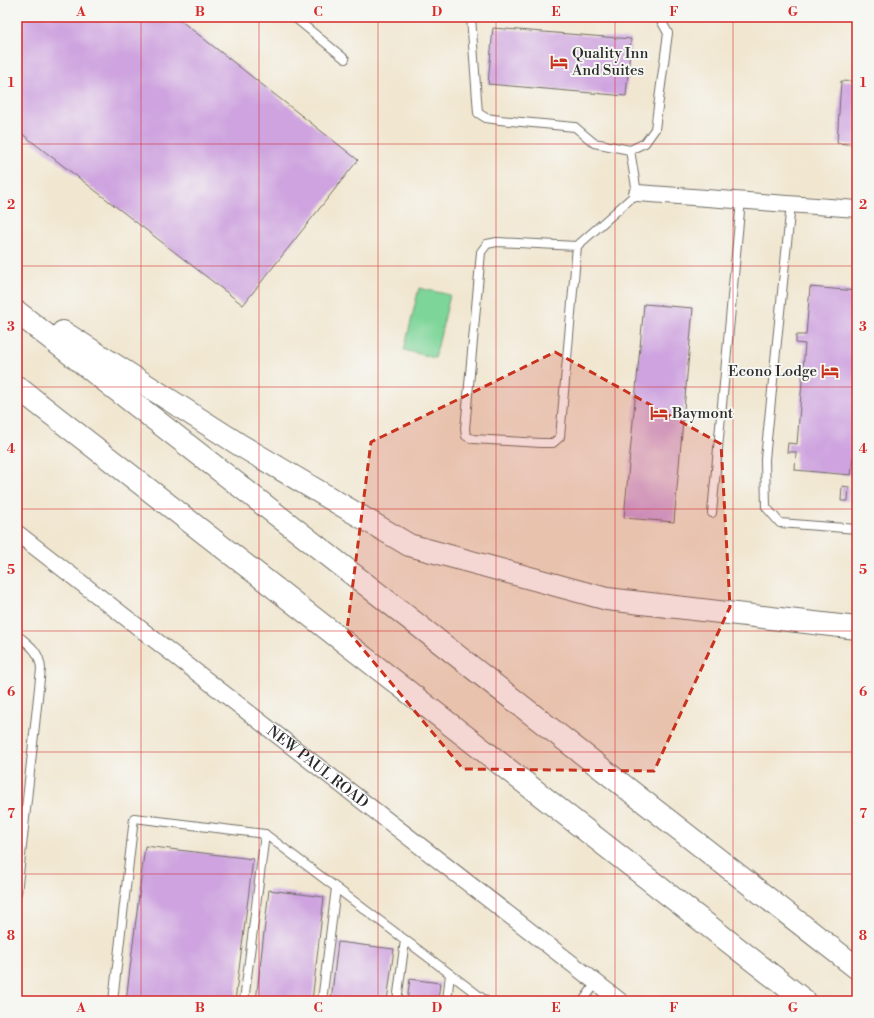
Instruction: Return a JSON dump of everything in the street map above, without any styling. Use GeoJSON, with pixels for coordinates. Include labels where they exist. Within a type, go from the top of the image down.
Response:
{"type":"FeatureCollection","features":[{"type":"Feature","properties":{"kind":"highway"},"geometry":{"type":"LineString","coordinates":[[17,303],[240,445],[409,545],[607,599],[857,628]]}},
{"type":"Feature","properties":{"kind":"highway"},"geometry":{"type":"LineString","coordinates":[[17,312],[857,968]]}},
{"type":"Feature","properties":{"kind":"highway"},"geometry":{"type":"LineString","coordinates":[[17,387],[805,1001]]}},
{"type":"Feature","properties":{"kind":"street"},"geometry":{"type":"LineString","coordinates":[[637,193],[857,209]]}},
{"type":"Feature","properties":{"kind":"street","name":"NEW PAUL ROAD"},"geometry":{"type":"LineString","coordinates":[[17,533],[620,1001]]}},
{"type":"Feature","properties":{"kind":"lane"},"geometry":{"type":"LineString","coordinates":[[294,17],[345,59]]}},
{"type":"Feature","properties":{"kind":"lane"},"geometry":{"type":"LineString","coordinates":[[471,17],[478,113],[486,118],[575,127],[594,143],[630,150],[645,143],[655,129],[668,33],[659,17]]}},
{"type":"Feature","properties":{"kind":"lane"},"geometry":{"type":"LineString","coordinates":[[577,246],[498,242],[487,244],[481,252],[465,429],[466,436],[472,439],[541,443],[552,443],[560,437],[577,246],[637,193],[630,150]]}},
{"type":"Feature","properties":{"kind":"lane"},"geometry":{"type":"LineString","coordinates":[[712,512],[741,200]]}},
{"type":"Feature","properties":{"kind":"lane"},"geometry":{"type":"LineString","coordinates":[[791,204],[765,459],[766,507],[780,523],[857,528]]}},
{"type":"Feature","properties":{"kind":"lane"},"geometry":{"type":"LineString","coordinates":[[17,635],[37,653],[40,660],[41,669],[17,893]]}},
{"type":"Feature","properties":{"kind":"lane"},"geometry":{"type":"LineString","coordinates":[[113,1001],[134,818],[265,834],[486,1001]]}},
{"type":"Feature","properties":{"kind":"lane"},"geometry":{"type":"LineString","coordinates":[[244,1001],[265,834]]}},
{"type":"Feature","properties":{"kind":"lane"},"geometry":{"type":"LineString","coordinates":[[322,1001],[336,888]]}},
{"type":"Feature","properties":{"kind":"lane"},"geometry":{"type":"LineString","coordinates":[[397,1001],[405,940]]}},
{"type":"Feature","properties":{"kind":"lane"},"geometry":{"type":"LineString","coordinates":[[447,1001],[450,974]]}},
{"type":"Feature","properties":{"kind":"lane"},"geometry":{"type":"LineString","coordinates":[[582,1001],[596,983]]}},
{"type":"Feature","properties":{"kind":"highlighted area"},"geometry":{"type":"Polygon","coordinates":[[[555,352],[721,444],[730,607],[654,771],[463,769],[347,630],[371,442],[555,352]]]}},
{"type":"Feature","properties":{"kind":"green space"},"geometry":{"type":"Polygon","coordinates":[[[419,288],[450,295],[435,358],[404,350],[419,288]]]}},
{"type":"Feature","properties":{"kind":"building"},"geometry":{"type":"Polygon","coordinates":[[[17,17],[176,17],[358,160],[243,305],[17,130],[17,17]]]}},
{"type":"Feature","properties":{"kind":"building","name":"Quality Inn And Suites"},"geometry":{"type":"Polygon","coordinates":[[[493,28],[631,39],[626,96],[488,84],[493,28]]]}},
{"type":"Feature","properties":{"kind":"building"},"geometry":{"type":"Polygon","coordinates":[[[841,81],[857,82],[856,145],[837,143],[841,81]]]}},
{"type":"Feature","properties":{"kind":"building","name":"Econo Lodge"},"geometry":{"type":"Polygon","coordinates":[[[810,287],[857,291],[857,398],[853,449],[857,449],[857,458],[853,457],[851,475],[795,470],[796,452],[787,452],[788,443],[797,444],[805,344],[796,343],[796,335],[806,335],[810,287]]]}},
{"type":"Feature","properties":{"kind":"building","name":"Baymont"},"geometry":{"type":"Polygon","coordinates":[[[644,304],[693,308],[674,522],[624,518],[644,304]]]}},
{"type":"Feature","properties":{"kind":"building"},"geometry":{"type":"Polygon","coordinates":[[[842,486],[849,487],[848,501],[841,501],[842,486]]]}},
{"type":"Feature","properties":{"kind":"building"},"geometry":{"type":"Polygon","coordinates":[[[145,846],[253,859],[235,1001],[126,1001],[145,846]]]}},
{"type":"Feature","properties":{"kind":"building"},"geometry":{"type":"Polygon","coordinates":[[[269,890],[324,897],[312,1001],[256,1001],[269,890]]]}},
{"type":"Feature","properties":{"kind":"building"},"geometry":{"type":"Polygon","coordinates":[[[338,942],[394,949],[387,1001],[331,1001],[338,942]]]}},
{"type":"Feature","properties":{"kind":"building"},"geometry":{"type":"Polygon","coordinates":[[[410,979],[440,983],[438,1001],[407,1001],[410,979]]]}},
{"type":"Feature","properties":{"kind":"place","name":"Quality Inn And Suites"},"geometry":{"type":"Point","coordinates":[559,62]}},
{"type":"Feature","properties":{"kind":"place","name":"Econo Lodge"},"geometry":{"type":"Point","coordinates":[830,371]}},
{"type":"Feature","properties":{"kind":"place","name":"Baymont"},"geometry":{"type":"Point","coordinates":[659,413]}}]}
